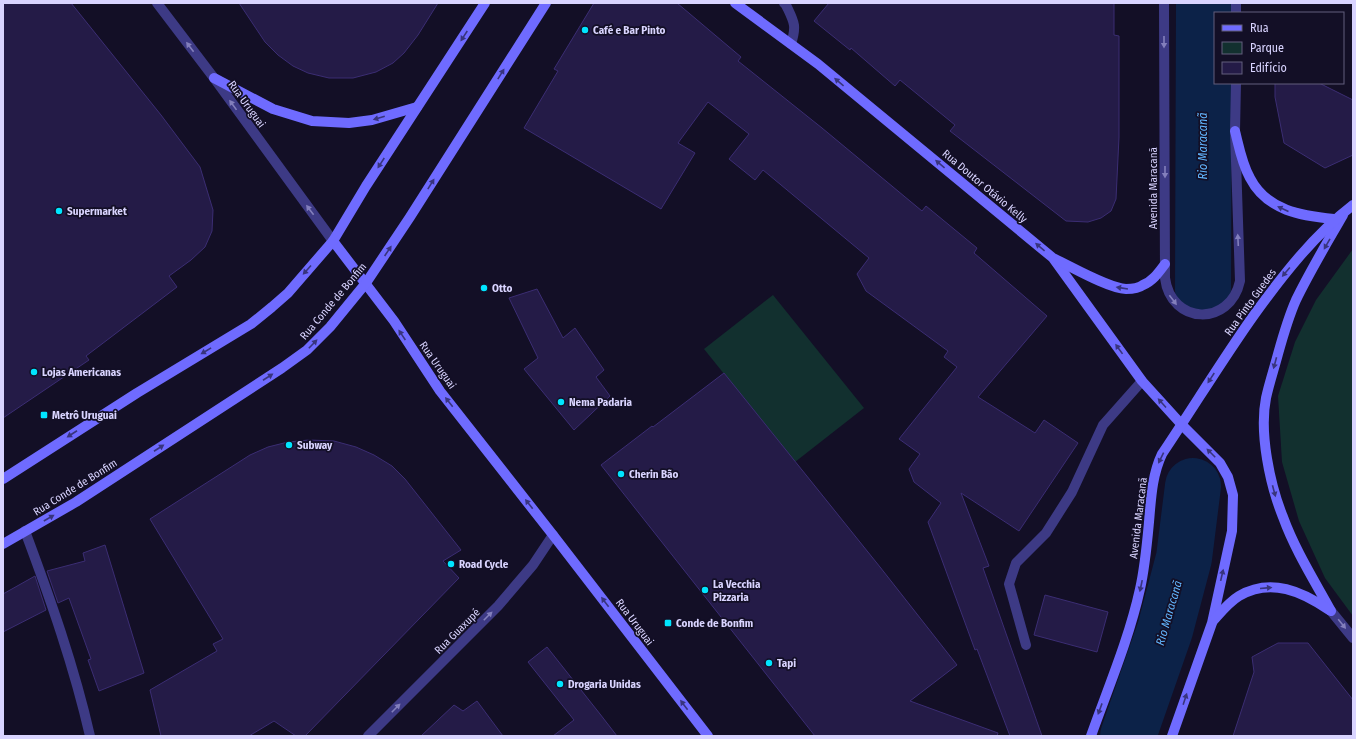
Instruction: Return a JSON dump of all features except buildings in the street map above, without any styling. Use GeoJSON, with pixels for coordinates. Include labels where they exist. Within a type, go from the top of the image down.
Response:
{"type":"FeatureCollection","features":[{"type":"Feature","properties":{"kind":"street","name":"Rua Uruguai"},"geometry":{"type":"LineString","coordinates":[[156,3],[214,78],[333,241],[366,283],[440,391],[708,736]]}},
{"type":"Feature","properties":{"kind":"street"},"geometry":{"type":"LineString","coordinates":[[3,479],[131,397],[251,324],[288,292],[333,241],[366,186],[485,3]]}},
{"type":"Feature","properties":{"kind":"street","name":"Rua Conde de Bonfim"},"geometry":{"type":"LineString","coordinates":[[3,544],[76,502],[307,350],[330,327],[366,283],[410,217],[546,3]]}},
{"type":"Feature","properties":{"kind":"street","name":"Rua Doutor Otávio Kelly"},"geometry":{"type":"LineString","coordinates":[[735,3],[818,64],[1053,258],[1142,381],[1182,425]]}},
{"type":"Feature","properties":{"kind":"street"},"geometry":{"type":"LineString","coordinates":[[784,3],[794,24],[791,44]]}},
{"type":"Feature","properties":{"kind":"street","name":"Avenida Maracanã"},"geometry":{"type":"LineString","coordinates":[[1164,3],[1165,278],[1168,291],[1175,303],[1196,314],[1212,313],[1227,305],[1237,292],[1240,276],[1235,131],[1236,84]]}},
{"type":"Feature","properties":{"kind":"street"},"geometry":{"type":"LineString","coordinates":[[214,78],[273,109],[312,121],[349,123],[372,120],[417,107]]}},
{"type":"Feature","properties":{"kind":"street"},"geometry":{"type":"LineString","coordinates":[[1235,131],[1247,173],[1263,196],[1276,206],[1298,214],[1334,219]]}},
{"type":"Feature","properties":{"kind":"street"},"geometry":{"type":"LineString","coordinates":[[1350,208],[1308,276],[1296,301],[1282,337],[1266,399],[1265,414],[1268,459],[1278,505],[1297,550],[1331,611],[1353,638]]}},
{"type":"Feature","properties":{"kind":"street","name":"Rua Pinto Guedes"},"geometry":{"type":"LineString","coordinates":[[1182,425],[1226,356],[1276,284],[1300,255],[1334,219],[1350,208]]}},
{"type":"Feature","properties":{"kind":"street"},"geometry":{"type":"LineString","coordinates":[[1053,258],[1102,282],[1118,288],[1126,289],[1143,286],[1152,280],[1165,264]]}},
{"type":"Feature","properties":{"kind":"street"},"geometry":{"type":"LineString","coordinates":[[1026,645],[1009,584],[1016,563],[1046,533],[1072,492],[1103,425],[1142,381]]}},
{"type":"Feature","properties":{"kind":"street"},"geometry":{"type":"LineString","coordinates":[[1172,736],[1212,622],[1232,531],[1233,495],[1228,477],[1220,463],[1182,425]]}},
{"type":"Feature","properties":{"kind":"street","name":"Avenida Maracanã"},"geometry":{"type":"LineString","coordinates":[[1091,736],[1135,610],[1143,572],[1152,492],[1158,463],[1162,454],[1182,425]]}},
{"type":"Feature","properties":{"kind":"street"},"geometry":{"type":"LineString","coordinates":[[25,531],[60,628],[81,698],[90,736]]}},
{"type":"Feature","properties":{"kind":"street","name":"Rua Guaxupé"},"geometry":{"type":"LineString","coordinates":[[368,736],[498,606],[533,565],[553,535]]}},
{"type":"Feature","properties":{"kind":"street"},"geometry":{"type":"LineString","coordinates":[[1212,622],[1224,608],[1240,595],[1263,588],[1280,588],[1300,593],[1331,611]]}},
{"type":"Feature","properties":{"kind":"green space"},"geometry":{"type":"Polygon","coordinates":[[[1353,249],[1353,616],[1325,578],[1299,521],[1282,462],[1278,396],[1295,342],[1316,300],[1353,249]]]}},
{"type":"Feature","properties":{"kind":"green space"},"geometry":{"type":"Polygon","coordinates":[[[773,295],[864,408],[795,462],[704,349],[773,295]]]}},
{"type":"Feature","properties":{"kind":"waterway","name":"Rio Maracanã"},"geometry":{"type":"LineString","coordinates":[[1203,290],[1204,3]]}},
{"type":"Feature","properties":{"kind":"waterway","name":"Rio Maracanã"},"geometry":{"type":"LineString","coordinates":[[1128,736],[1165,630],[1184,558],[1193,486]]}},
{"type":"Feature","properties":{"kind":"place","name":"Café e Bar Pinto"},"geometry":{"type":"Point","coordinates":[585,30]}},
{"type":"Feature","properties":{"kind":"place","name":"Supermarket"},"geometry":{"type":"Point","coordinates":[59,211]}},
{"type":"Feature","properties":{"kind":"place","name":"Otto"},"geometry":{"type":"Point","coordinates":[484,288]}},
{"type":"Feature","properties":{"kind":"place","name":"Lojas Americanas"},"geometry":{"type":"Point","coordinates":[34,372]}},
{"type":"Feature","properties":{"kind":"place","name":"Nema Padaria"},"geometry":{"type":"Point","coordinates":[561,402]}},
{"type":"Feature","properties":{"kind":"place","name":"Metrô Uruguai"},"geometry":{"type":"Point","coordinates":[44,415]}},
{"type":"Feature","properties":{"kind":"place","name":"Subway"},"geometry":{"type":"Point","coordinates":[289,445]}},
{"type":"Feature","properties":{"kind":"place","name":"Cherin Bão"},"geometry":{"type":"Point","coordinates":[621,474]}},
{"type":"Feature","properties":{"kind":"place","name":"Road Cycle"},"geometry":{"type":"Point","coordinates":[451,564]}},
{"type":"Feature","properties":{"kind":"place","name":"La Vecchia Pizzaria"},"geometry":{"type":"Point","coordinates":[705,590]}},
{"type":"Feature","properties":{"kind":"place","name":"Conde de Bonfim"},"geometry":{"type":"Point","coordinates":[668,623]}},
{"type":"Feature","properties":{"kind":"place","name":"Tapi"},"geometry":{"type":"Point","coordinates":[769,663]}},
{"type":"Feature","properties":{"kind":"place","name":"Drogaria Unidas"},"geometry":{"type":"Point","coordinates":[560,684]}}]}
